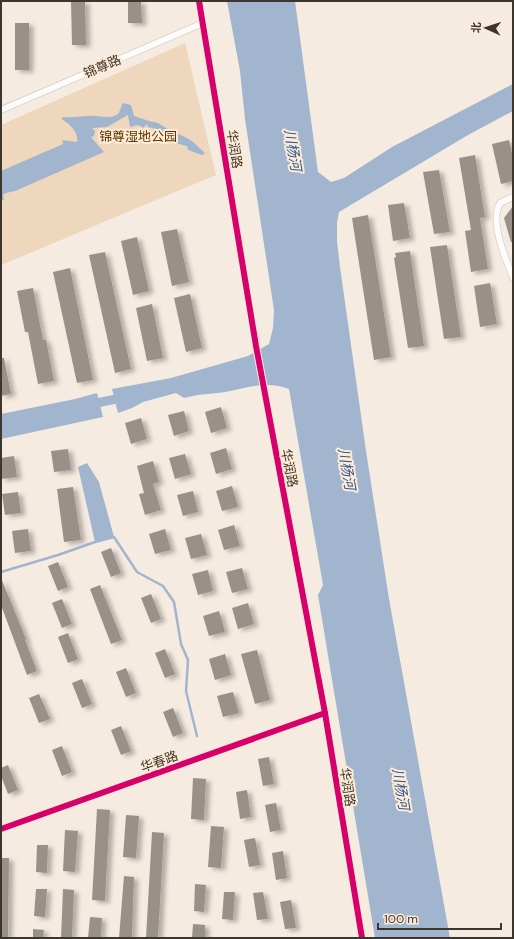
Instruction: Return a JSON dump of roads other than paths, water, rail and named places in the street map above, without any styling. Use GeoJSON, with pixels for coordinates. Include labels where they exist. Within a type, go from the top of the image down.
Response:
{"type":"FeatureCollection","features":[{"type":"Feature","properties":{"kind":"street","name":"华润路"},"geometry":{"type":"LineString","coordinates":[[199,1],[256,346],[325,713],[362,938]]}},
{"type":"Feature","properties":{"kind":"street","name":"锦尊路"},"geometry":{"type":"LineString","coordinates":[[1,110],[203,23]]}},
{"type":"Feature","properties":{"kind":"street"},"geometry":{"type":"LineString","coordinates":[[513,197],[500,203],[496,216],[499,235],[513,278]]}},
{"type":"Feature","properties":{"kind":"street","name":"华春路"},"geometry":{"type":"LineString","coordinates":[[1,829],[325,713]]}},
{"type":"Feature","properties":{"kind":"water","name":"川杨河"},"geometry":{"type":"Polygon","coordinates":[[[227,1],[295,1],[318,172],[331,182],[344,178],[392,147],[513,84],[513,111],[468,135],[339,212],[337,223],[337,241],[340,267],[389,599],[450,938],[375,938],[318,595],[323,585],[289,389],[281,386],[265,385],[184,398],[176,393],[143,402],[118,413],[112,389],[171,378],[248,356],[269,344],[273,328],[274,310],[245,119],[240,71],[227,1]]]}},
{"type":"Feature","properties":{"kind":"water"},"geometry":{"type":"Polygon","coordinates":[[[123,103],[131,105],[134,116],[158,123],[185,137],[192,141],[205,153],[202,155],[188,150],[187,146],[170,142],[163,133],[148,127],[147,124],[143,128],[138,125],[130,127],[128,115],[107,127],[92,128],[95,131],[94,136],[91,137],[104,152],[15,191],[6,193],[3,195],[4,200],[1,200],[1,171],[63,144],[62,140],[77,142],[75,131],[70,125],[61,119],[63,117],[111,117],[118,114],[123,103]]]}},
{"type":"Feature","properties":{"kind":"water"},"geometry":{"type":"Polygon","coordinates":[[[97,393],[103,417],[1,439],[1,414],[97,393]]]}},
{"type":"Feature","properties":{"kind":"water"},"geometry":{"type":"Polygon","coordinates":[[[87,463],[99,482],[114,537],[95,542],[78,467],[87,463]]]}},
{"type":"Feature","properties":{"kind":"waterway"},"geometry":{"type":"LineString","coordinates":[[88,405],[125,397]]}},
{"type":"Feature","properties":{"kind":"waterway"},"geometry":{"type":"LineString","coordinates":[[1,572],[114,537],[137,572],[163,586],[174,602],[181,644],[188,660],[186,691],[197,736]]}},
{"type":"Feature","properties":{"kind":"park label","name":"锦尊湿地公园"},"geometry":{"type":"Point","coordinates":[138,136]}}]}
